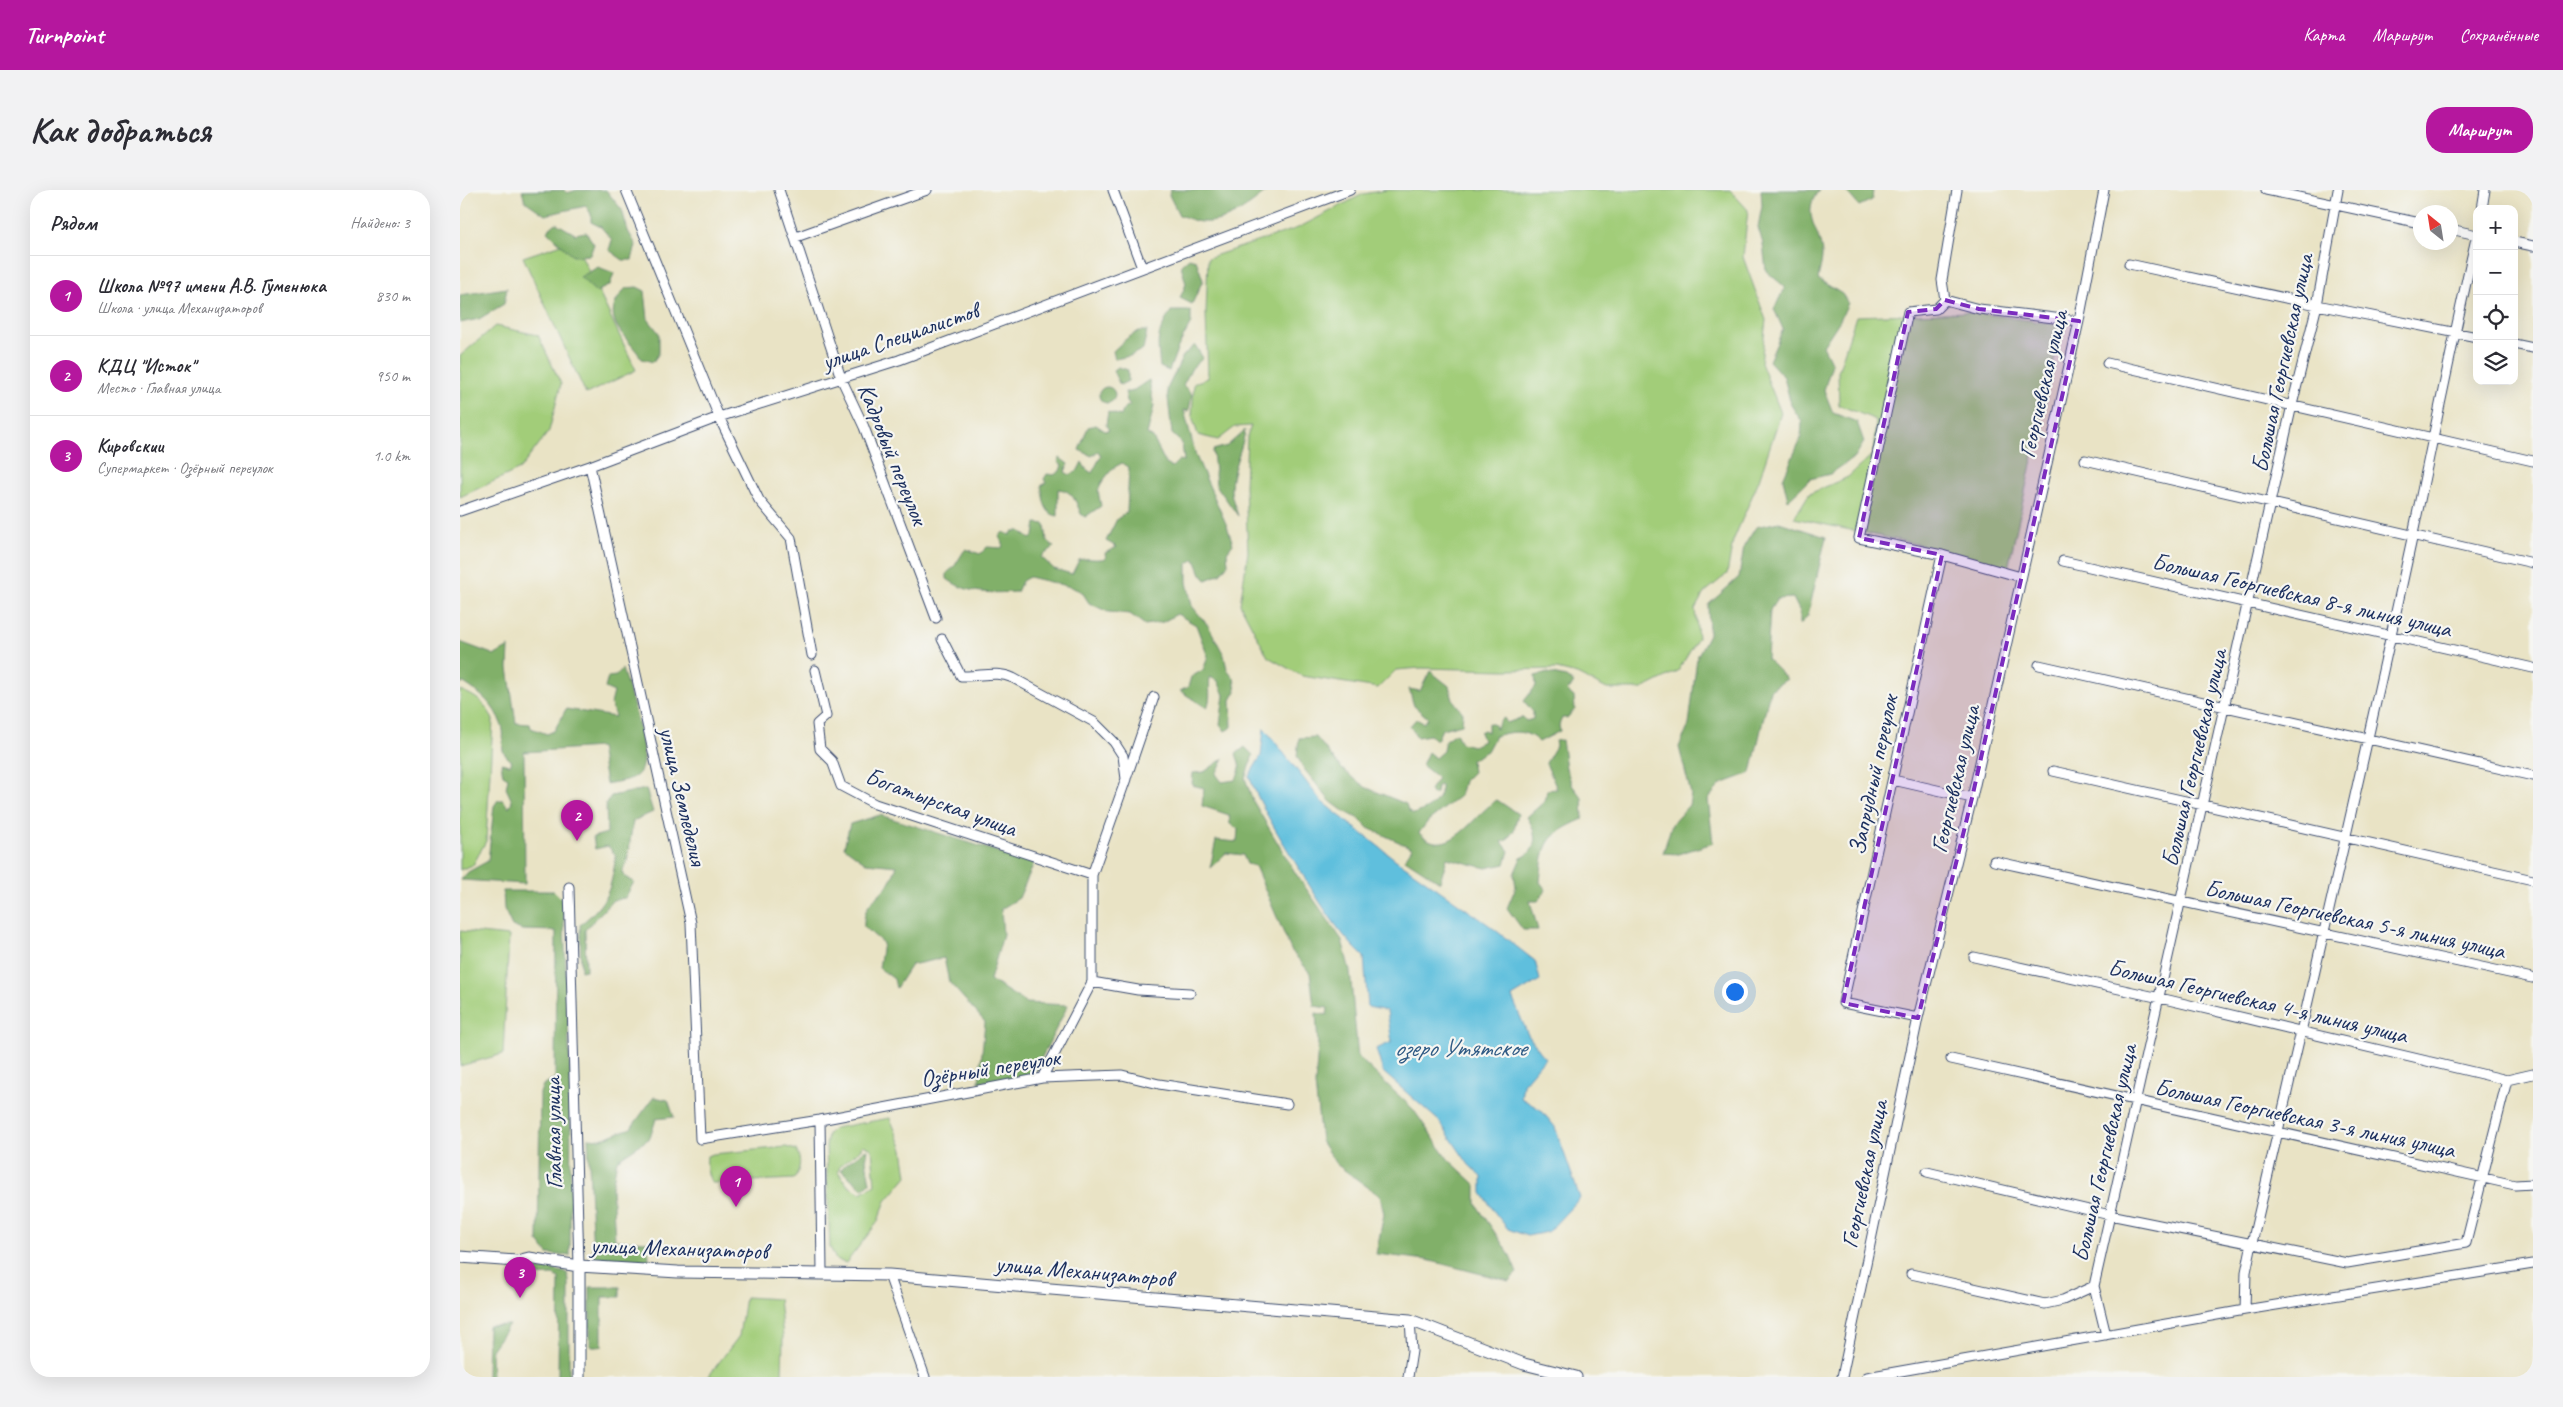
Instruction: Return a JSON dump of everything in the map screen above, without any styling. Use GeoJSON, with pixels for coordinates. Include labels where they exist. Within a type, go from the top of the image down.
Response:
{"type":"FeatureCollection","features":[{"type":"Feature","properties":{"kind":"street"},"geometry":{"type":"LineString","coordinates":[[626,190],[719,417],[760,500],[791,538],[812,655]]}},
{"type":"Feature","properties":{"kind":"street","name":"Кадровый переулок"},"geometry":{"type":"LineString","coordinates":[[779,190],[841,378],[864,427],[936,618]]}},
{"type":"Feature","properties":{"kind":"street"},"geometry":{"type":"LineString","coordinates":[[796,237],[926,190]]}},
{"type":"Feature","properties":{"kind":"street"},"geometry":{"type":"LineString","coordinates":[[1113,190],[1142,268]]}},
{"type":"Feature","properties":{"kind":"street","name":"улица Специалистов"},"geometry":{"type":"LineString","coordinates":[[460,511],[590,466],[719,417],[899,360],[1350,190]]}},
{"type":"Feature","properties":{"kind":"street"},"geometry":{"type":"LineString","coordinates":[[1957,190],[1942,280],[1944,300],[1936,309],[1908,312],[1858,538],[1942,555],[2021,577]]}},
{"type":"Feature","properties":{"kind":"street","name":"Георгиевская улица"},"geometry":{"type":"LineString","coordinates":[[1842,1377],[1918,1018],[1972,798],[2079,321],[2104,190]]}},
{"type":"Feature","properties":{"kind":"street"},"geometry":{"type":"LineString","coordinates":[[2266,190],[2413,222]]}},
{"type":"Feature","properties":{"kind":"street","name":"Большая Георгиевская улица"},"geometry":{"type":"LineString","coordinates":[[2106,1335],[2094,1286],[2272,504],[2292,405],[2317,305],[2338,190]]}},
{"type":"Feature","properties":{"kind":"street"},"geometry":{"type":"LineString","coordinates":[[2483,205],[2485,190]]}},
{"type":"Feature","properties":{"kind":"street"},"geometry":{"type":"LineString","coordinates":[[2458,231],[2473,234]]}},
{"type":"Feature","properties":{"kind":"street"},"geometry":{"type":"LineString","coordinates":[[2518,243],[2533,246]]}},
{"type":"Feature","properties":{"kind":"street"},"geometry":{"type":"LineString","coordinates":[[2245,1310],[2246,1272],[2252,1243],[2324,933],[2413,534],[2454,332],[2473,250]]}},
{"type":"Feature","properties":{"kind":"street"},"geometry":{"type":"LineString","coordinates":[[2129,264],[2317,305],[2473,336]]}},
{"type":"Feature","properties":{"kind":"street"},"geometry":{"type":"LineString","coordinates":[[1944,300],[1979,309],[2079,321]]}},
{"type":"Feature","properties":{"kind":"street"},"geometry":{"type":"LineString","coordinates":[[2518,345],[2533,348]]}},
{"type":"Feature","properties":{"kind":"street"},"geometry":{"type":"LineString","coordinates":[[2107,364],[2533,461]]}},
{"type":"Feature","properties":{"kind":"street"},"geometry":{"type":"LineString","coordinates":[[2085,460],[2533,563]]}},
{"type":"Feature","properties":{"kind":"street","name":"улица Земледелия"},"geometry":{"type":"LineString","coordinates":[[590,466],[691,922],[700,1139]]}},
{"type":"Feature","properties":{"kind":"street","name":"Запрудный переулок"},"geometry":{"type":"LineString","coordinates":[[1918,1018],[1843,1003],[1942,555]]}},
{"type":"Feature","properties":{"kind":"street","name":"Большая Георгиевская 8-я линия улица"},"geometry":{"type":"LineString","coordinates":[[2063,561],[2533,668]]}},
{"type":"Feature","properties":{"kind":"street"},"geometry":{"type":"LineString","coordinates":[[942,639],[961,676],[978,677],[1000,672],[1094,722],[1114,742],[1123,756],[1126,779]]}},
{"type":"Feature","properties":{"kind":"street"},"geometry":{"type":"LineString","coordinates":[[2039,665],[2533,776]]}},
{"type":"Feature","properties":{"kind":"street","name":"Богатырская улица"},"geometry":{"type":"LineString","coordinates":[[815,670],[826,716],[816,724],[820,749],[832,760],[841,786],[876,804],[1092,875]]}},
{"type":"Feature","properties":{"kind":"street"},"geometry":{"type":"LineString","coordinates":[[1042,1078],[1092,982],[1092,875],[1154,697]]}},
{"type":"Feature","properties":{"kind":"street"},"geometry":{"type":"LineString","coordinates":[[2053,771],[2533,880]]}},
{"type":"Feature","properties":{"kind":"street"},"geometry":{"type":"LineString","coordinates":[[1893,780],[1972,798]]}},
{"type":"Feature","properties":{"kind":"street","name":"Большая Георгиевская 5-я линия улица"},"geometry":{"type":"LineString","coordinates":[[1994,861],[2532,978]]}},
{"type":"Feature","properties":{"kind":"street","name":"Главная улица"},"geometry":{"type":"LineString","coordinates":[[568,887],[579,1266],[579,1377]]}},
{"type":"Feature","properties":{"kind":"street","name":"Большая Георгиевская 4-я линия улица"},"geometry":{"type":"LineString","coordinates":[[1974,958],[2160,998],[2507,1080],[2533,1074]]}},
{"type":"Feature","properties":{"kind":"street"},"geometry":{"type":"LineString","coordinates":[[1092,982],[1138,990],[1190,993]]}},
{"type":"Feature","properties":{"kind":"street","name":"Большая Георгиевская 3-я линия улица"},"geometry":{"type":"LineString","coordinates":[[1951,1058],[2135,1101],[2278,1131],[2515,1185],[2533,1184]]}},
{"type":"Feature","properties":{"kind":"street","name":"Озёрный переулок"},"geometry":{"type":"LineString","coordinates":[[700,1139],[820,1120],[1042,1078],[1122,1076],[1163,1085],[1287,1104]]}},
{"type":"Feature","properties":{"kind":"street"},"geometry":{"type":"LineString","coordinates":[[1926,1172],[2110,1215],[2347,1263],[2466,1242],[2507,1080]]}},
{"type":"Feature","properties":{"kind":"street"},"geometry":{"type":"LineString","coordinates":[[820,1120],[822,1273]]}},
{"type":"Feature","properties":{"kind":"street"},"geometry":{"type":"LineString","coordinates":[[460,1257],[517,1261],[529,1258],[579,1266]]}},
{"type":"Feature","properties":{"kind":"street"},"geometry":{"type":"LineString","coordinates":[[1867,1377],[2245,1310],[2533,1264]]}},
{"type":"Feature","properties":{"kind":"street","name":"улица Механизаторов"},"geometry":{"type":"LineString","coordinates":[[579,1266],[678,1272],[889,1274],[1410,1320],[1524,1364],[1576,1377]]}},
{"type":"Feature","properties":{"kind":"street"},"geometry":{"type":"LineString","coordinates":[[889,1274],[925,1377]]}},
{"type":"Feature","properties":{"kind":"street"},"geometry":{"type":"LineString","coordinates":[[1911,1274],[2045,1304],[2063,1300],[2094,1286]]}},
{"type":"Feature","properties":{"kind":"street"},"geometry":{"type":"LineString","coordinates":[[1408,1377],[1412,1351],[1410,1320]]}},
{"type":"Feature","properties":{"kind":"highlighted area"},"geometry":{"type":"Polygon","coordinates":[[[1945,300],[1979,309],[2079,321],[1972,798],[1918,1018],[1843,1003],[1942,555],[1859,538],[1901,337],[1908,312],[1936,309],[1945,300]]]}},
{"type":"Feature","properties":{"kind":"green space"},"geometry":{"type":"Polygon","coordinates":[[[564,190],[567,193],[577,190],[606,190],[622,210],[628,231],[636,245],[632,260],[623,260],[609,250],[612,240],[601,227],[591,222],[591,214],[586,206],[545,215],[525,201],[522,191],[564,190]]]}},
{"type":"Feature","properties":{"kind":"green space"},"geometry":{"type":"Polygon","coordinates":[[[1170,190],[1266,190],[1266,192],[1237,213],[1220,220],[1202,222],[1179,215],[1169,195],[1170,190]]]}},
{"type":"Feature","properties":{"kind":"green space"},"geometry":{"type":"Polygon","coordinates":[[[1387,190],[1730,190],[1748,210],[1743,257],[1766,320],[1761,363],[1781,413],[1759,480],[1733,541],[1727,574],[1704,593],[1695,609],[1698,638],[1678,671],[1642,689],[1607,689],[1577,674],[1557,669],[1421,668],[1396,670],[1378,688],[1302,676],[1268,657],[1240,604],[1248,552],[1245,486],[1247,437],[1251,426],[1235,427],[1218,440],[1198,435],[1192,416],[1194,383],[1208,378],[1206,313],[1208,258],[1298,228],[1363,194],[1387,190]]]}},
{"type":"Feature","properties":{"kind":"green space"},"geometry":{"type":"Polygon","coordinates":[[[1761,190],[1819,190],[1813,199],[1811,208],[1811,215],[1819,238],[1822,256],[1818,279],[1842,294],[1848,303],[1840,320],[1823,346],[1832,364],[1824,390],[1833,413],[1857,422],[1864,442],[1855,457],[1830,474],[1810,479],[1788,500],[1783,479],[1801,438],[1802,422],[1791,405],[1784,377],[1769,361],[1783,329],[1774,309],[1785,287],[1766,271],[1763,244],[1758,227],[1762,206],[1761,190]]]}},
{"type":"Feature","properties":{"kind":"green space"},"geometry":{"type":"Polygon","coordinates":[[[1845,190],[1873,190],[1872,200],[1859,206],[1845,190]]]}},
{"type":"Feature","properties":{"kind":"green space"},"geometry":{"type":"Polygon","coordinates":[[[556,223],[575,234],[586,232],[594,244],[590,255],[573,256],[547,231],[556,223]]]}},
{"type":"Feature","properties":{"kind":"green space"},"geometry":{"type":"Polygon","coordinates":[[[574,240],[636,370],[586,394],[523,257],[574,240]]]}},
{"type":"Feature","properties":{"kind":"green space"},"geometry":{"type":"Polygon","coordinates":[[[1189,258],[1196,260],[1203,280],[1192,304],[1180,298],[1186,284],[1181,265],[1189,258]]]}},
{"type":"Feature","properties":{"kind":"green space"},"geometry":{"type":"Polygon","coordinates":[[[598,267],[614,273],[610,285],[596,292],[580,277],[598,267]]]}},
{"type":"Feature","properties":{"kind":"green space"},"geometry":{"type":"Polygon","coordinates":[[[637,287],[645,291],[648,319],[659,333],[659,353],[653,362],[642,359],[621,333],[614,317],[614,308],[626,288],[637,287]]]}},
{"type":"Feature","properties":{"kind":"green space"},"geometry":{"type":"Polygon","coordinates":[[[507,288],[504,304],[479,319],[460,323],[460,295],[507,288]]]}},
{"type":"Feature","properties":{"kind":"green space"},"geometry":{"type":"Polygon","coordinates":[[[1171,311],[1191,311],[1191,323],[1178,347],[1169,371],[1160,367],[1158,344],[1160,332],[1171,311]]]}},
{"type":"Feature","properties":{"kind":"green space"},"geometry":{"type":"Polygon","coordinates":[[[1972,312],[2062,325],[2008,568],[1940,549],[1794,518],[1809,494],[1848,477],[1873,454],[1876,420],[1839,405],[1838,372],[1856,316],[1972,312]]]}},
{"type":"Feature","properties":{"kind":"green space"},"geometry":{"type":"Polygon","coordinates":[[[495,326],[538,335],[561,384],[549,431],[520,469],[460,497],[460,356],[495,326]]]}},
{"type":"Feature","properties":{"kind":"green space"},"geometry":{"type":"Polygon","coordinates":[[[1139,331],[1147,331],[1143,349],[1130,356],[1115,359],[1113,351],[1126,339],[1139,331]]]}},
{"type":"Feature","properties":{"kind":"green space"},"geometry":{"type":"Polygon","coordinates":[[[1195,345],[1203,358],[1192,368],[1183,385],[1192,394],[1189,411],[1184,410],[1196,456],[1233,544],[1227,552],[1228,564],[1220,574],[1206,580],[1201,574],[1195,559],[1187,564],[1187,582],[1192,606],[1209,627],[1224,655],[1227,669],[1234,678],[1236,691],[1231,700],[1232,727],[1225,731],[1220,724],[1224,695],[1218,681],[1210,677],[1207,708],[1180,691],[1188,687],[1191,677],[1203,670],[1208,657],[1196,625],[1177,614],[1163,622],[1145,625],[1130,614],[1108,612],[1089,603],[1082,592],[1071,587],[1029,577],[1022,581],[1017,592],[998,593],[980,592],[964,588],[947,579],[947,573],[954,567],[966,549],[980,554],[987,547],[1002,548],[1003,543],[999,537],[1003,532],[1010,535],[1013,531],[1020,531],[1030,539],[1034,536],[1036,523],[1045,524],[1047,541],[1054,547],[1041,557],[1054,569],[1072,574],[1079,560],[1106,558],[1105,553],[1117,547],[1106,541],[1117,519],[1127,512],[1129,467],[1122,463],[1113,468],[1102,482],[1098,491],[1101,506],[1085,517],[1081,514],[1071,494],[1058,489],[1058,516],[1053,515],[1045,505],[1041,486],[1046,483],[1044,479],[1047,474],[1054,475],[1060,471],[1062,465],[1058,462],[1060,458],[1068,464],[1065,472],[1070,475],[1078,470],[1082,462],[1086,469],[1092,473],[1101,456],[1098,451],[1092,456],[1079,450],[1088,427],[1096,425],[1105,431],[1109,430],[1106,425],[1108,412],[1121,416],[1124,408],[1130,405],[1125,392],[1131,392],[1149,380],[1154,406],[1147,434],[1153,438],[1166,464],[1172,467],[1179,460],[1184,461],[1182,443],[1172,434],[1167,389],[1183,356],[1195,345]]]}},
{"type":"Feature","properties":{"kind":"green space"},"geometry":{"type":"Polygon","coordinates":[[[1118,367],[1128,370],[1128,381],[1120,385],[1113,371],[1118,367]]]}},
{"type":"Feature","properties":{"kind":"green space"},"geometry":{"type":"Polygon","coordinates":[[[1107,387],[1115,395],[1107,403],[1099,395],[1107,387]]]}},
{"type":"Feature","properties":{"kind":"green space"},"geometry":{"type":"Polygon","coordinates":[[[1245,430],[1231,489],[1238,516],[1216,485],[1213,450],[1227,446],[1245,430]]]}},
{"type":"Feature","properties":{"kind":"green space"},"geometry":{"type":"Polygon","coordinates":[[[1779,522],[1826,537],[1808,615],[1800,625],[1800,612],[1793,598],[1777,599],[1770,610],[1767,659],[1787,679],[1770,690],[1751,773],[1721,784],[1708,799],[1713,843],[1678,854],[1663,853],[1672,824],[1689,805],[1691,794],[1679,747],[1689,725],[1697,657],[1709,634],[1708,605],[1739,577],[1744,546],[1756,527],[1779,522]]]}},
{"type":"Feature","properties":{"kind":"green space"},"geometry":{"type":"Polygon","coordinates":[[[460,642],[495,655],[509,647],[508,668],[516,723],[530,724],[531,728],[547,734],[554,731],[566,709],[615,717],[611,704],[614,692],[605,688],[608,677],[616,676],[622,669],[639,725],[643,757],[641,768],[636,776],[625,780],[606,784],[600,747],[524,752],[525,884],[461,880],[468,872],[488,861],[494,806],[498,800],[503,800],[509,808],[512,801],[506,788],[508,778],[503,775],[501,763],[510,765],[512,761],[504,753],[502,726],[491,706],[482,696],[464,683],[460,683],[460,642]]]}},
{"type":"Feature","properties":{"kind":"green space"},"geometry":{"type":"Polygon","coordinates":[[[1430,671],[1449,686],[1453,700],[1463,713],[1462,724],[1442,729],[1437,740],[1430,735],[1417,737],[1410,726],[1416,719],[1424,723],[1428,718],[1414,706],[1409,689],[1420,691],[1430,671]]]}},
{"type":"Feature","properties":{"kind":"green space"},"geometry":{"type":"Polygon","coordinates":[[[1548,673],[1566,677],[1574,683],[1567,691],[1574,697],[1575,709],[1567,718],[1562,718],[1559,725],[1560,731],[1539,742],[1529,735],[1518,732],[1495,736],[1487,751],[1471,760],[1473,772],[1464,781],[1460,796],[1428,821],[1419,833],[1430,841],[1440,842],[1451,839],[1470,825],[1497,800],[1518,814],[1514,830],[1507,840],[1502,842],[1509,851],[1505,864],[1486,868],[1447,858],[1440,882],[1405,859],[1412,848],[1368,828],[1359,819],[1330,801],[1304,769],[1297,756],[1299,738],[1316,737],[1342,769],[1365,787],[1406,804],[1408,810],[1413,814],[1433,804],[1441,791],[1441,785],[1437,786],[1436,793],[1432,794],[1430,790],[1438,778],[1422,765],[1428,752],[1435,758],[1443,751],[1448,738],[1456,733],[1461,743],[1473,746],[1483,741],[1480,732],[1484,730],[1488,732],[1488,723],[1495,725],[1496,729],[1504,718],[1507,723],[1523,717],[1526,721],[1533,719],[1533,712],[1524,701],[1536,686],[1535,676],[1548,673]]]}},
{"type":"Feature","properties":{"kind":"green space"},"geometry":{"type":"Polygon","coordinates":[[[460,690],[480,701],[493,720],[486,841],[473,865],[460,870],[460,690]]]}},
{"type":"Feature","properties":{"kind":"green space"},"geometry":{"type":"Polygon","coordinates":[[[1562,740],[1566,768],[1572,785],[1582,798],[1583,819],[1561,830],[1545,849],[1540,882],[1546,890],[1538,901],[1530,901],[1538,930],[1523,930],[1507,908],[1516,887],[1514,874],[1521,858],[1527,855],[1534,845],[1533,828],[1527,817],[1545,801],[1547,790],[1557,789],[1546,763],[1556,746],[1555,741],[1562,740]]]}},
{"type":"Feature","properties":{"kind":"green space"},"geometry":{"type":"Polygon","coordinates":[[[1245,747],[1253,755],[1245,778],[1253,801],[1296,874],[1342,940],[1350,971],[1358,1057],[1413,1109],[1448,1159],[1476,1185],[1476,1204],[1509,1254],[1517,1273],[1509,1281],[1427,1260],[1376,1254],[1384,1214],[1380,1196],[1336,1164],[1321,1141],[1315,1085],[1318,1046],[1316,1013],[1327,1015],[1328,1008],[1314,1006],[1310,973],[1291,950],[1255,866],[1247,864],[1243,855],[1226,853],[1210,868],[1216,840],[1237,842],[1238,829],[1230,824],[1229,815],[1202,806],[1204,788],[1192,785],[1193,773],[1204,772],[1224,758],[1216,774],[1222,782],[1235,780],[1240,767],[1236,754],[1245,747]]]}},
{"type":"Feature","properties":{"kind":"green space"},"geometry":{"type":"Polygon","coordinates":[[[646,789],[653,812],[633,821],[627,862],[622,872],[625,877],[634,882],[625,898],[613,900],[585,930],[586,970],[581,971],[580,925],[597,909],[607,895],[616,856],[608,846],[595,849],[593,837],[607,833],[606,804],[611,796],[646,789]]]}},
{"type":"Feature","properties":{"kind":"green space"},"geometry":{"type":"Polygon","coordinates":[[[880,815],[1034,863],[1019,898],[1001,909],[1003,935],[990,980],[1026,1003],[1068,1005],[1033,1075],[979,1082],[985,1022],[949,982],[944,958],[911,965],[896,988],[894,979],[879,968],[883,943],[864,927],[865,914],[873,900],[888,885],[897,866],[866,863],[844,847],[850,824],[880,815]]]}},
{"type":"Feature","properties":{"kind":"green space"},"geometry":{"type":"Polygon","coordinates":[[[503,891],[554,891],[563,900],[571,1095],[570,1256],[548,1254],[538,1241],[540,1093],[543,1085],[555,1078],[556,931],[522,930],[512,926],[504,909],[503,891]]]}},
{"type":"Feature","properties":{"kind":"green space"},"geometry":{"type":"Polygon","coordinates":[[[460,931],[509,936],[503,1054],[460,1066],[460,931]]]}},
{"type":"Feature","properties":{"kind":"green space"},"geometry":{"type":"Polygon","coordinates":[[[654,1097],[668,1100],[674,1117],[656,1119],[650,1138],[617,1160],[612,1188],[615,1240],[648,1242],[649,1260],[593,1257],[588,1138],[601,1139],[631,1128],[654,1097]]]}},
{"type":"Feature","properties":{"kind":"green space"},"geometry":{"type":"Polygon","coordinates":[[[890,1118],[903,1149],[907,1176],[886,1201],[877,1223],[846,1263],[836,1260],[830,1247],[826,1146],[828,1134],[834,1128],[890,1118]],[[863,1145],[843,1163],[838,1171],[848,1186],[861,1193],[875,1185],[872,1149],[863,1145]]]}},
{"type":"Feature","properties":{"kind":"green space"},"geometry":{"type":"Polygon","coordinates":[[[786,1147],[796,1150],[800,1161],[798,1172],[794,1179],[712,1183],[709,1177],[707,1156],[786,1147]]]}},
{"type":"Feature","properties":{"kind":"green space"},"geometry":{"type":"Polygon","coordinates":[[[864,1150],[868,1150],[866,1160],[870,1183],[863,1189],[841,1170],[864,1150]]]}},
{"type":"Feature","properties":{"kind":"green space"},"geometry":{"type":"Polygon","coordinates":[[[550,1269],[567,1273],[569,1281],[569,1377],[558,1377],[559,1278],[553,1275],[534,1276],[533,1273],[536,1270],[550,1269]]]}},
{"type":"Feature","properties":{"kind":"green space"},"geometry":{"type":"Polygon","coordinates":[[[590,1287],[620,1287],[620,1297],[602,1297],[602,1346],[590,1346],[590,1287]]]}},
{"type":"Feature","properties":{"kind":"green space"},"geometry":{"type":"Polygon","coordinates":[[[745,1297],[779,1299],[783,1337],[782,1377],[708,1377],[739,1336],[745,1297]]]}},
{"type":"Feature","properties":{"kind":"green space"},"geometry":{"type":"Polygon","coordinates":[[[509,1325],[491,1350],[492,1377],[487,1377],[488,1326],[509,1325]]]}},
{"type":"Feature","properties":{"kind":"water","name":"озеро Утятское"},"geometry":{"type":"Polygon","coordinates":[[[1264,728],[1322,802],[1396,860],[1489,925],[1535,961],[1540,980],[1512,997],[1528,1035],[1545,1058],[1523,1084],[1521,1098],[1541,1110],[1555,1127],[1580,1198],[1548,1232],[1527,1236],[1508,1229],[1482,1193],[1482,1177],[1469,1165],[1439,1121],[1383,1072],[1376,1049],[1392,1042],[1387,1011],[1368,1007],[1364,957],[1336,926],[1320,903],[1271,822],[1249,776],[1261,756],[1264,728]]]}},
{"type":"Feature","properties":{"kind":"place","name":"КДЦ \"Исток\""},"geometry":{"type":"Point","coordinates":[577,841]}},
{"type":"Feature","properties":{"kind":"place","name":"Школа №97 имени А.В. Гуменюка"},"geometry":{"type":"Point","coordinates":[736,1207]}},
{"type":"Feature","properties":{"kind":"place","name":"Кировскии"},"geometry":{"type":"Point","coordinates":[520,1298]}}]}
